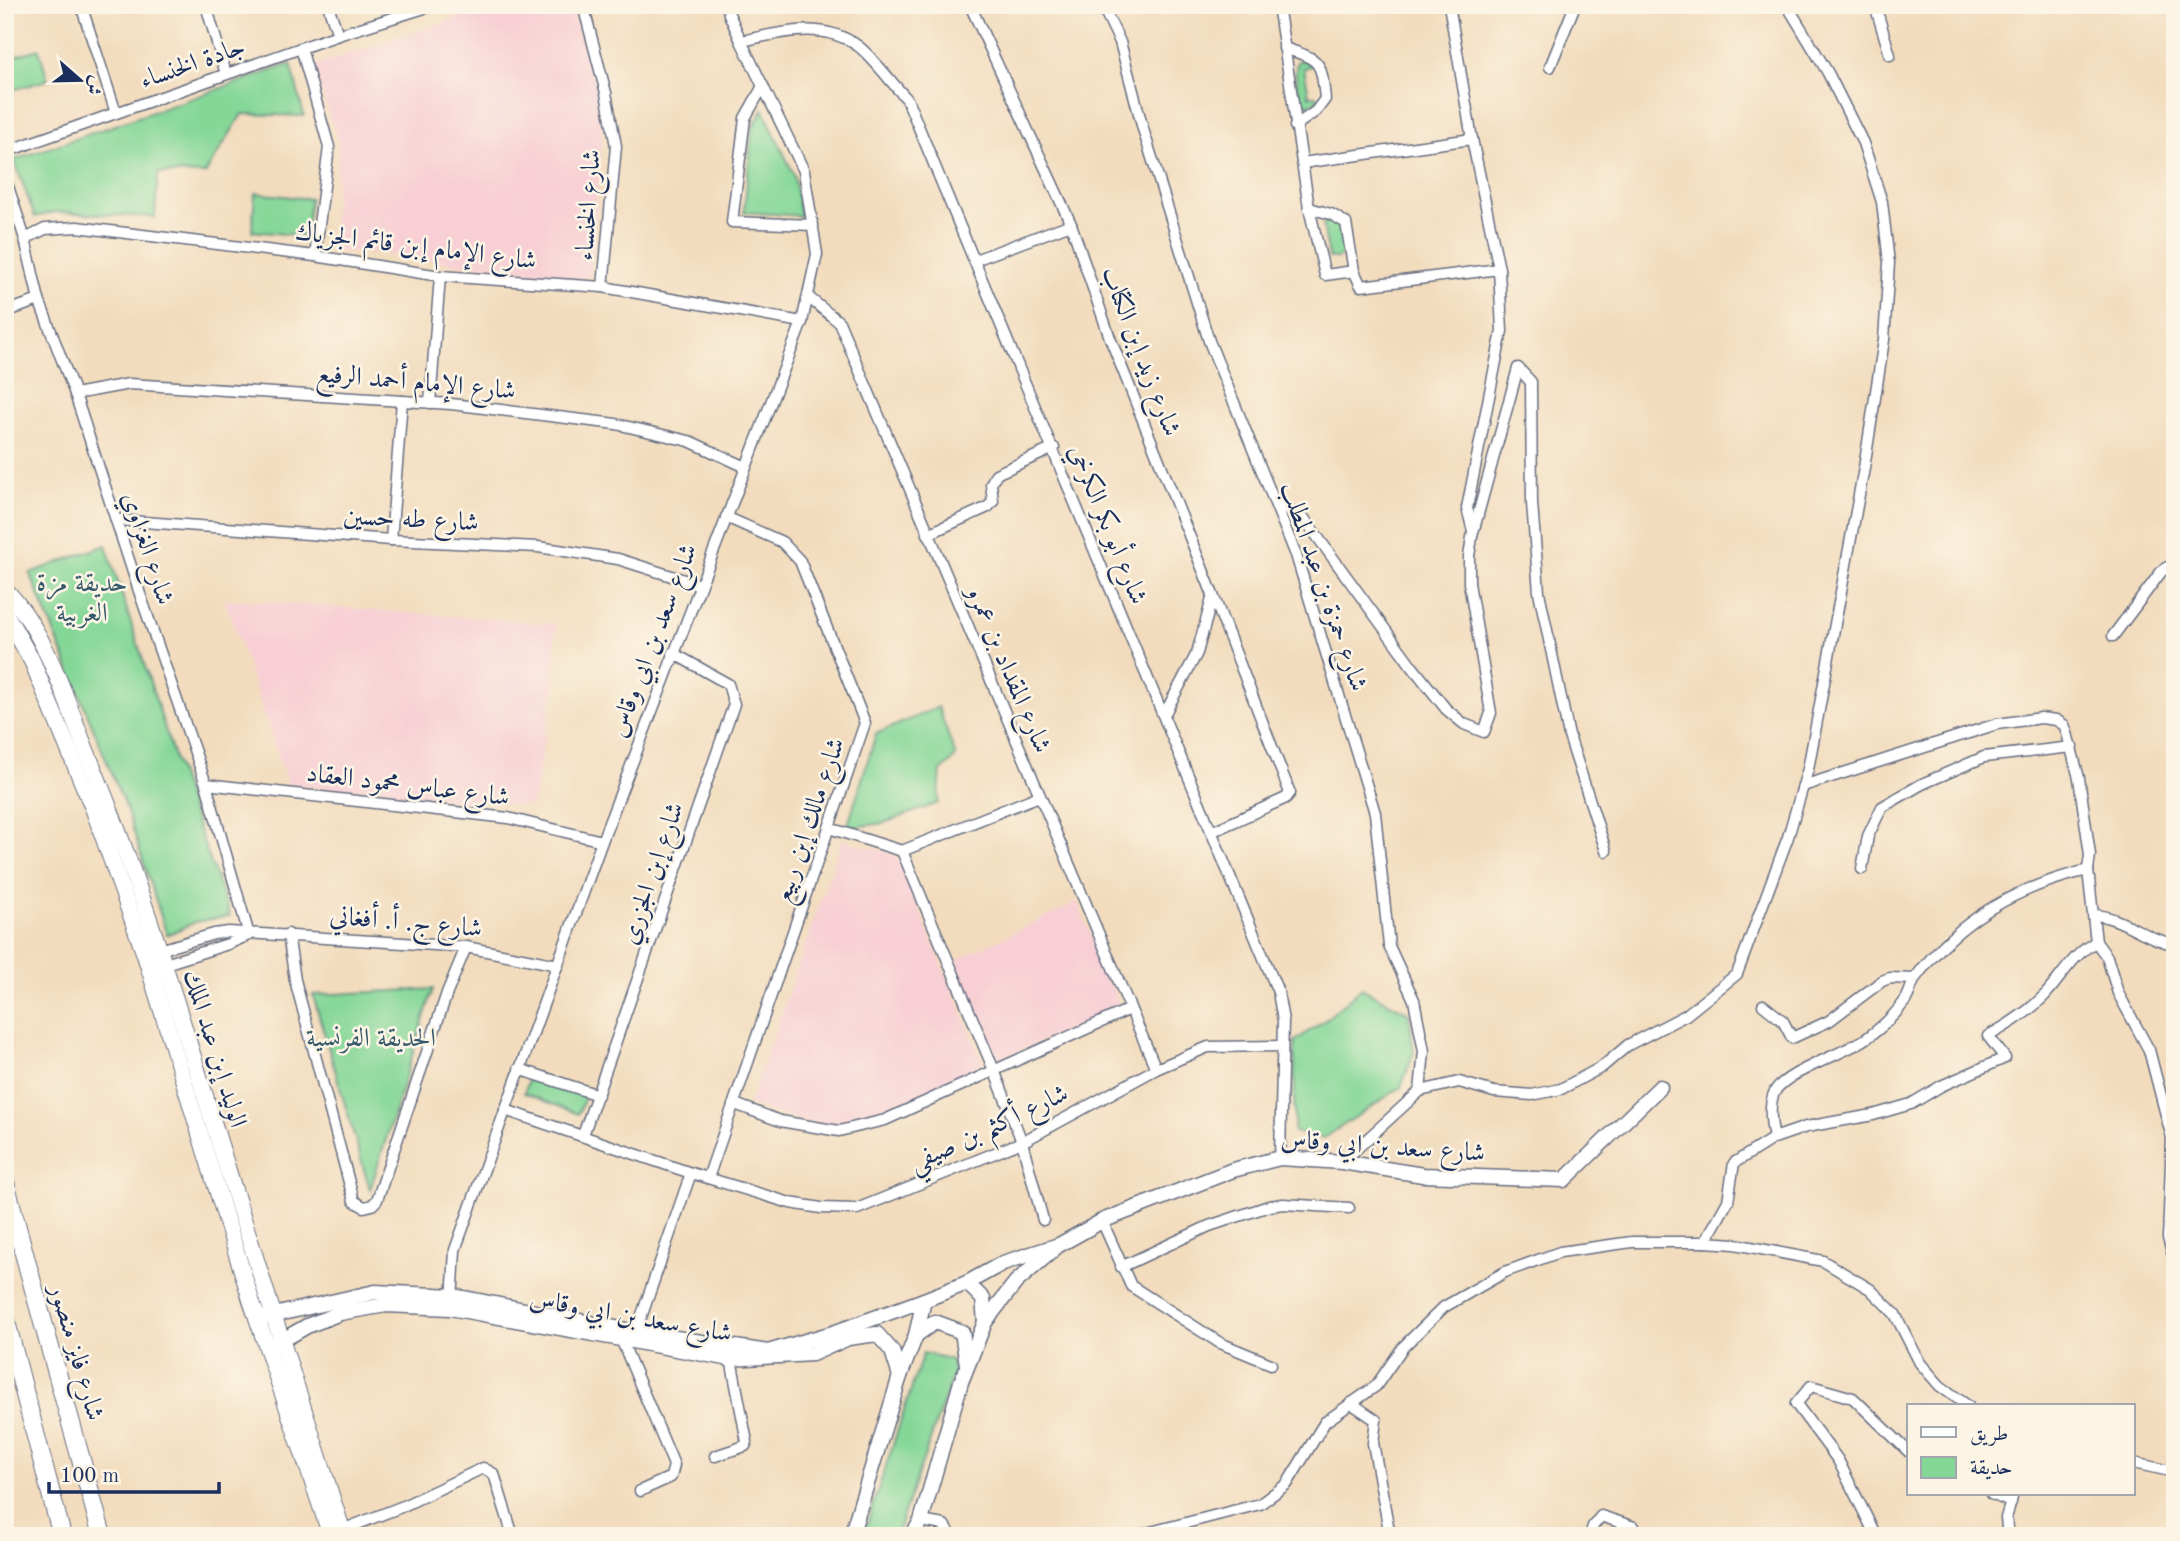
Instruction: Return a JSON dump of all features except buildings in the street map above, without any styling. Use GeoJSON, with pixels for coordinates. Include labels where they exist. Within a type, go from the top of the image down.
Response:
{"type":"FeatureCollection","features":[{"type":"Feature","properties":{"kind":"highway","name":"شارع فايز منصور"},"geometry":{"type":"LineString","coordinates":[[5,1182],[102,1536]]}},
{"type":"Feature","properties":{"kind":"highway"},"geometry":{"type":"LineString","coordinates":[[5,1318],[62,1536]]}},
{"type":"Feature","properties":{"kind":"main road","name":"الوليد إبن عبد الملك"},"geometry":{"type":"LineString","coordinates":[[5,590],[14,598],[42,644],[111,810],[265,1317],[339,1534]]}},
{"type":"Feature","properties":{"kind":"main road","name":"الوليد إبن عبد الملك"},"geometry":{"type":"LineString","coordinates":[[5,613],[32,661],[155,959]]}},
{"type":"Feature","properties":{"kind":"street"},"geometry":{"type":"LineString","coordinates":[[81,5],[116,113]]}},
{"type":"Feature","properties":{"kind":"street"},"geometry":{"type":"LineString","coordinates":[[206,5],[226,75]]}},
{"type":"Feature","properties":{"kind":"street"},"geometry":{"type":"LineString","coordinates":[[328,5],[338,35]]}},
{"type":"Feature","properties":{"kind":"street","name":"جادة الخنساء"},"geometry":{"type":"LineString","coordinates":[[5,152],[338,35],[434,5]]}},
{"type":"Feature","properties":{"kind":"street","name":"شارع الخنساء"},"geometry":{"type":"LineString","coordinates":[[583,5],[606,93],[616,146],[603,287]]}},
{"type":"Feature","properties":{"kind":"street","name":"شارع سعد بن ابي وقاس"},"geometry":{"type":"LineString","coordinates":[[452,1302],[455,1250],[519,1069],[673,653],[802,322],[808,297],[817,254],[804,171],[741,41],[727,5]]}},
{"type":"Feature","properties":{"kind":"street","name":"شارع زيد إبن الكتاب"},"geometry":{"type":"LineString","coordinates":[[970,5],[1071,224],[1110,338],[1290,793],[1286,798],[1211,832]]}},
{"type":"Feature","properties":{"kind":"street","name":"شارع حمزة بن عبد المطلب"},"geometry":{"type":"LineString","coordinates":[[1102,5],[1120,42],[1143,129],[1209,341],[1296,555],[1375,813],[1389,946],[1414,1000],[1424,1051],[1420,1091]]}},
{"type":"Feature","properties":{"kind":"street"},"geometry":{"type":"LineString","coordinates":[[1278,5],[1309,208],[1325,275],[1354,271]]}},
{"type":"Feature","properties":{"kind":"street"},"geometry":{"type":"LineString","coordinates":[[1450,5],[1472,139],[1499,269],[1502,331],[1467,508],[1473,531]]}},
{"type":"Feature","properties":{"kind":"street"},"geometry":{"type":"LineString","coordinates":[[1550,67],[1575,5]]}},
{"type":"Feature","properties":{"kind":"street"},"geometry":{"type":"LineString","coordinates":[[1342,1162],[1420,1091],[1459,1082],[1494,1091],[1532,1095],[1561,1088],[1602,1068],[1628,1045],[1686,1015],[1737,974],[1788,837],[1803,786],[1864,468],[1884,340],[1889,263],[1882,202],[1863,143],[1828,73],[1787,5]]}},
{"type":"Feature","properties":{"kind":"street"},"geometry":{"type":"LineString","coordinates":[[1875,5],[1890,55]]}},
{"type":"Feature","properties":{"kind":"street","name":"شارع أبو بكر الكرخي"},"geometry":{"type":"LineString","coordinates":[[741,41],[801,30],[826,30],[859,47],[907,99],[1278,992],[1283,1021],[1280,1158]]}},
{"type":"Feature","properties":{"kind":"street"},"geometry":{"type":"LineString","coordinates":[[301,48],[329,147],[315,256]]}},
{"type":"Feature","properties":{"kind":"street"},"geometry":{"type":"LineString","coordinates":[[1284,48],[1312,57],[1322,69],[1325,99],[1316,111],[1296,126]]}},
{"type":"Feature","properties":{"kind":"street"},"geometry":{"type":"LineString","coordinates":[[763,86],[745,118],[732,222],[813,225]]}},
{"type":"Feature","properties":{"kind":"street"},"geometry":{"type":"LineString","coordinates":[[1303,163],[1472,139]]}},
{"type":"Feature","properties":{"kind":"street","name":"شارع الغزاوي"},"geometry":{"type":"LineString","coordinates":[[5,177],[25,239],[39,300],[75,394],[206,784],[249,935]]}},
{"type":"Feature","properties":{"kind":"street"},"geometry":{"type":"LineString","coordinates":[[1309,208],[1331,214],[1346,223],[1354,271],[1360,286],[1499,269]]}},
{"type":"Feature","properties":{"kind":"street"},"geometry":{"type":"LineString","coordinates":[[975,260],[1071,224]]}},
{"type":"Feature","properties":{"kind":"street","name":"شارع الإمام إبن قائم الجزياك"},"geometry":{"type":"LineString","coordinates":[[25,239],[45,229],[77,227],[315,256],[440,276],[603,287],[802,322]]}},
{"type":"Feature","properties":{"kind":"street"},"geometry":{"type":"LineString","coordinates":[[430,403],[440,276]]}},
{"type":"Feature","properties":{"kind":"street","name":"شارع المقداد بن عمرو"},"geometry":{"type":"LineString","coordinates":[[808,297],[838,322],[1156,1069]]}},
{"type":"Feature","properties":{"kind":"street"},"geometry":{"type":"LineString","coordinates":[[5,312],[39,300]]}},
{"type":"Feature","properties":{"kind":"street"},"geometry":{"type":"LineString","coordinates":[[1274,501],[1303,517],[1446,709],[1464,724],[1484,732],[1491,713],[1469,583],[1469,556],[1473,531],[1518,368],[1531,382],[1532,503],[1539,592],[1569,736],[1606,851]]}},
{"type":"Feature","properties":{"kind":"street","name":"شارع الإمام أحمد الرفيع"},"geometry":{"type":"LineString","coordinates":[[75,394],[129,384],[430,403],[616,424],[689,441],[746,467]]}},
{"type":"Feature","properties":{"kind":"street"},"geometry":{"type":"LineString","coordinates":[[391,540],[402,401]]}},
{"type":"Feature","properties":{"kind":"street"},"geometry":{"type":"LineString","coordinates":[[928,534],[988,507],[993,501],[992,478],[1054,449]]}},
{"type":"Feature","properties":{"kind":"street","name":"شارع مالك إبن ربيع"},"geometry":{"type":"LineString","coordinates":[[708,1178],[865,723],[800,561],[782,542],[726,517]]}},
{"type":"Feature","properties":{"kind":"street","name":"شارع طه حسين"},"geometry":{"type":"LineString","coordinates":[[116,520],[391,540],[538,547],[618,559],[700,585]]}},
{"type":"Feature","properties":{"kind":"street"},"geometry":{"type":"LineString","coordinates":[[2113,636],[2161,572],[2175,562]]}},
{"type":"Feature","properties":{"kind":"street"},"geometry":{"type":"LineString","coordinates":[[1164,715],[1197,653],[1213,595]]}},
{"type":"Feature","properties":{"kind":"street","name":"شارع إبن الجزري"},"geometry":{"type":"LineString","coordinates":[[583,1135],[734,704],[728,684],[673,653]]}},
{"type":"Feature","properties":{"kind":"street"},"geometry":{"type":"LineString","coordinates":[[1803,786],[1997,723],[2040,718],[2056,720],[2064,725],[2079,778],[2090,855],[2088,870],[2096,942],[2107,957],[2118,993],[2149,1050],[2172,1138],[2168,1238],[2175,1263]]}},
{"type":"Feature","properties":{"kind":"street"},"geometry":{"type":"LineString","coordinates":[[1862,869],[1868,836],[1882,807],[1922,784],[1984,757],[2072,747]]}},
{"type":"Feature","properties":{"kind":"street","name":"شارع عباس محمود العقاد"},"geometry":{"type":"LineString","coordinates":[[206,784],[508,818],[602,841]]}},
{"type":"Feature","properties":{"kind":"street"},"geometry":{"type":"LineString","coordinates":[[829,828],[902,851],[1039,796]]}},
{"type":"Feature","properties":{"kind":"street"},"geometry":{"type":"LineString","coordinates":[[902,851],[995,1072],[1021,1142],[1043,1220]]}},
{"type":"Feature","properties":{"kind":"street"},"geometry":{"type":"LineString","coordinates":[[1774,1138],[1771,1106],[1775,1091],[1794,1075],[1846,1051],[1868,1037],[1905,1001],[1914,979],[1961,928],[2018,892],[2054,878],[2088,870]]}},
{"type":"Feature","properties":{"kind":"street"},"geometry":{"type":"LineString","coordinates":[[2094,915],[2115,918],[2154,939],[2175,944]]}},
{"type":"Feature","properties":{"kind":"street"},"geometry":{"type":"LineString","coordinates":[[288,934],[295,980],[354,1201],[364,1207],[377,1200],[447,993],[466,947]]}},
{"type":"Feature","properties":{"kind":"street","name":"شارع ج. أ. أفغاني"},"geometry":{"type":"LineString","coordinates":[[155,959],[228,944],[249,935],[288,934],[466,947],[558,965]]}},
{"type":"Feature","properties":{"kind":"street"},"geometry":{"type":"LineString","coordinates":[[1706,1242],[1728,1201],[1734,1163],[1774,1138],[1806,1127],[1873,1115],[1912,1104],[1941,1086],[2005,1058],[1988,1036],[2036,1005],[2074,958],[2096,942]]}},
{"type":"Feature","properties":{"kind":"street"},"geometry":{"type":"LineString","coordinates":[[1763,1005],[1783,1021],[1792,1038],[1829,1021],[1882,981],[1890,978],[1914,979]]}},
{"type":"Feature","properties":{"kind":"street"},"geometry":{"type":"LineString","coordinates":[[735,1104],[780,1121],[839,1131],[885,1121],[1130,1009]]}},
{"type":"Feature","properties":{"kind":"street","name":"شارع أكثم بن صيفي"},"geometry":{"type":"LineString","coordinates":[[505,1110],[691,1173],[790,1203],[821,1208],[857,1209],[1021,1142],[1156,1069],[1208,1047],[1281,1046]]}},
{"type":"Feature","properties":{"kind":"street"},"geometry":{"type":"LineString","coordinates":[[519,1069],[598,1095]]}},
{"type":"Feature","properties":{"kind":"street","name":"شارع سعد بن ابي وقاس"},"geometry":{"type":"LineString","coordinates":[[265,1317],[375,1292],[768,1352],[833,1334],[924,1300],[967,1283],[1003,1263],[1059,1245],[1102,1220],[1233,1170],[1280,1158],[1342,1162],[1423,1175],[1564,1180],[1660,1087]]}},
{"type":"Feature","properties":{"kind":"street"},"geometry":{"type":"LineString","coordinates":[[636,1332],[691,1173]]}},
{"type":"Feature","properties":{"kind":"street"},"geometry":{"type":"LineString","coordinates":[[1121,1267],[1209,1227],[1269,1206],[1283,1204],[1349,1208]]}},
{"type":"Feature","properties":{"kind":"street"},"geometry":{"type":"LineString","coordinates":[[1102,1220],[1131,1286],[1220,1343],[1271,1364]]}},
{"type":"Feature","properties":{"kind":"street"},"geometry":{"type":"LineString","coordinates":[[1135,1536],[1260,1504],[1287,1484],[1325,1422],[1376,1386],[1403,1347],[1444,1307],[1504,1272],[1560,1252],[1632,1242],[1706,1242],[1735,1244],[1823,1261],[1870,1289],[1895,1314],[1920,1363],[1940,1386],[1965,1404]]}},
{"type":"Feature","properties":{"kind":"street"},"geometry":{"type":"LineString","coordinates":[[912,1536],[920,1521],[967,1366],[985,1322],[1016,1282],[1059,1245]]}},
{"type":"Feature","properties":{"kind":"street"},"geometry":{"type":"LineString","coordinates":[[967,1283],[983,1299],[985,1322]]}},
{"type":"Feature","properties":{"kind":"street"},"geometry":{"type":"LineString","coordinates":[[851,1536],[900,1376],[916,1335],[924,1300]]}},
{"type":"Feature","properties":{"kind":"street","name":"شارع سعد بن ابي وقاس"},"geometry":{"type":"LineString","coordinates":[[274,1345],[307,1325],[340,1313],[386,1305],[452,1302],[621,1339],[731,1359],[812,1354],[848,1338],[877,1334],[892,1351],[900,1376]]}},
{"type":"Feature","properties":{"kind":"street"},"geometry":{"type":"LineString","coordinates":[[916,1335],[935,1322],[962,1332],[967,1366]]}},
{"type":"Feature","properties":{"kind":"street"},"geometry":{"type":"LineString","coordinates":[[621,1339],[674,1465],[671,1477],[640,1491]]}},
{"type":"Feature","properties":{"kind":"street"},"geometry":{"type":"LineString","coordinates":[[715,1456],[745,1446],[747,1442],[731,1359]]}},
{"type":"Feature","properties":{"kind":"street"},"geometry":{"type":"LineString","coordinates":[[1875,1536],[1838,1460],[1796,1404],[1811,1386],[1853,1398],[1907,1450]]}},
{"type":"Feature","properties":{"kind":"street"},"geometry":{"type":"LineString","coordinates":[[1351,1403],[1376,1420],[1373,1443],[1390,1536]]}},
{"type":"Feature","properties":{"kind":"street"},"geometry":{"type":"LineString","coordinates":[[2134,1463],[2175,1472]]}},
{"type":"Feature","properties":{"kind":"street"},"geometry":{"type":"LineString","coordinates":[[339,1534],[483,1468],[494,1474],[513,1536]]}},
{"type":"Feature","properties":{"kind":"street"},"geometry":{"type":"LineString","coordinates":[[2008,1536],[2006,1518],[2012,1498]]}},
{"type":"Feature","properties":{"kind":"street"},"geometry":{"type":"LineString","coordinates":[[1590,1536],[1593,1526],[1601,1516],[1634,1527],[1638,1536]]}},
{"type":"Feature","properties":{"kind":"street"},"geometry":{"type":"LineString","coordinates":[[920,1521],[944,1525],[952,1536]]}},
{"type":"Feature","properties":{"kind":"shaded area"},"geometry":{"type":"Polygon","coordinates":[[[496,5],[570,5],[604,110],[591,276],[577,279],[369,252],[331,251],[339,145],[313,66],[496,5]]]}},
{"type":"Feature","properties":{"kind":"shaded area"},"geometry":{"type":"Polygon","coordinates":[[[225,599],[555,624],[555,681],[532,806],[288,785],[225,599]]]}},
{"type":"Feature","properties":{"kind":"shaded area"},"geometry":{"type":"Polygon","coordinates":[[[842,840],[896,855],[986,1070],[860,1122],[822,1127],[749,1105],[842,840]]]}},
{"type":"Feature","properties":{"kind":"shaded area"},"geometry":{"type":"Polygon","coordinates":[[[1077,902],[1121,1009],[997,1060],[956,960],[1077,902]]]}},
{"type":"Feature","properties":{"kind":"green space"},"geometry":{"type":"Polygon","coordinates":[[[39,49],[48,80],[5,92],[5,59],[39,49]]]}},
{"type":"Feature","properties":{"kind":"green space"},"geometry":{"type":"Polygon","coordinates":[[[1298,61],[1312,64],[1304,68],[1309,96],[1317,96],[1318,101],[1307,105],[1298,91],[1296,77],[1298,61]]]}},
{"type":"Feature","properties":{"kind":"green space"},"geometry":{"type":"Polygon","coordinates":[[[291,64],[304,116],[242,114],[205,174],[158,173],[155,217],[55,212],[35,217],[14,160],[291,64]]]}},
{"type":"Feature","properties":{"kind":"green space"},"geometry":{"type":"Polygon","coordinates":[[[763,109],[794,175],[801,216],[744,212],[752,129],[763,109]]]}},
{"type":"Feature","properties":{"kind":"green space"},"geometry":{"type":"Polygon","coordinates":[[[255,193],[310,199],[306,236],[252,231],[255,193]]]}},
{"type":"Feature","properties":{"kind":"green space"},"geometry":{"type":"Polygon","coordinates":[[[1328,220],[1340,226],[1344,253],[1338,258],[1329,258],[1323,224],[1328,220]]]}},
{"type":"Feature","properties":{"kind":"green space","name":"حديقة مزة الغربية"},"geometry":{"type":"Polygon","coordinates":[[[106,545],[187,797],[230,916],[195,922],[167,935],[127,811],[30,573],[106,545]]]}},
{"type":"Feature","properties":{"kind":"green space"},"geometry":{"type":"Polygon","coordinates":[[[938,707],[956,757],[941,771],[938,803],[884,823],[847,828],[876,734],[938,707]]]}},
{"type":"Feature","properties":{"kind":"green space"},"geometry":{"type":"Polygon","coordinates":[[[1361,988],[1409,1013],[1414,1052],[1401,1087],[1324,1138],[1294,1132],[1295,1041],[1324,1021],[1361,988]]]}},
{"type":"Feature","properties":{"kind":"green space","name":"الحديقة الفرنسية"},"geometry":{"type":"Polygon","coordinates":[[[433,989],[370,1190],[313,995],[433,989]]]}},
{"type":"Feature","properties":{"kind":"green space"},"geometry":{"type":"Polygon","coordinates":[[[530,1076],[586,1095],[578,1114],[524,1093],[530,1076]]]}},
{"type":"Feature","properties":{"kind":"green space"},"geometry":{"type":"Polygon","coordinates":[[[923,1353],[950,1359],[954,1372],[896,1536],[863,1536],[923,1353]]]}}]}
